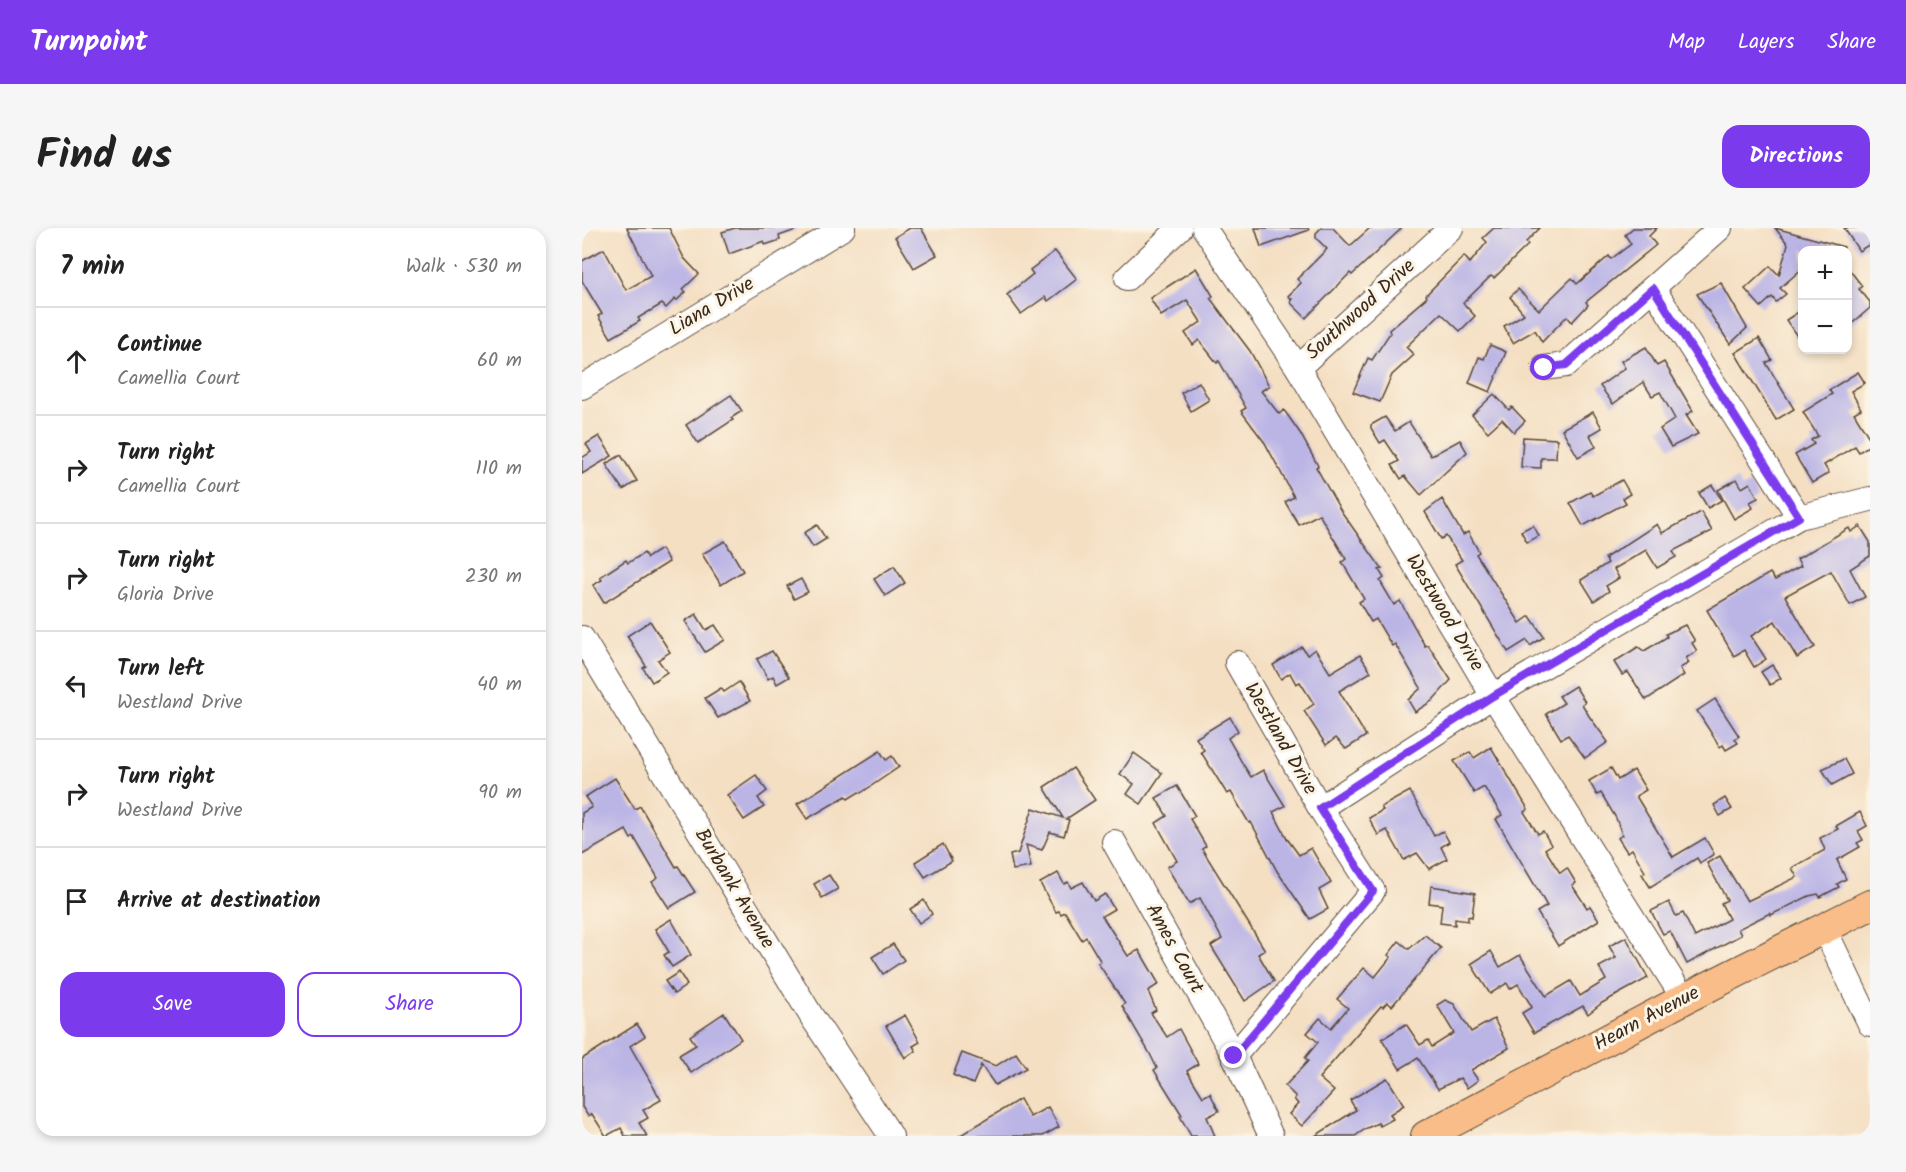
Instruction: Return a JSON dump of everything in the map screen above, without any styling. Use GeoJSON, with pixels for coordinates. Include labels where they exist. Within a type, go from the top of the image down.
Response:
{"type":"FeatureCollection","features":[{"type":"Feature","properties":{"kind":"main road","name":"Hearn Avenue"},"geometry":{"type":"LineString","coordinates":[[1426,1136],[1684,999],[1870,905]]}},
{"type":"Feature","properties":{"kind":"street","name":"Liana Drive"},"geometry":{"type":"LineString","coordinates":[[582,387],[843,228]]}},
{"type":"Feature","properties":{"kind":"street"},"geometry":{"type":"LineString","coordinates":[[1127,278],[1180,228]]}},
{"type":"Feature","properties":{"kind":"street","name":"Westwood Drive"},"geometry":{"type":"LineString","coordinates":[[1204,228],[1298,368],[1493,696],[1684,999]]}},
{"type":"Feature","properties":{"kind":"street","name":"Southwood Drive"},"geometry":{"type":"LineString","coordinates":[[1298,368],[1451,228]]}},
{"type":"Feature","properties":{"kind":"street"},"geometry":{"type":"LineString","coordinates":[[1544,368],[1566,365],[1720,228]]}},
{"type":"Feature","properties":{"kind":"street"},"geometry":{"type":"LineString","coordinates":[[1653,288],[1799,517]]}},
{"type":"Feature","properties":{"kind":"street"},"geometry":{"type":"LineString","coordinates":[[1320,808],[1493,696],[1799,517],[1870,499]]}},
{"type":"Feature","properties":{"kind":"street","name":"Burbank Avenue"},"geometry":{"type":"LineString","coordinates":[[582,638],[812,1017],[891,1136]]}},
{"type":"Feature","properties":{"kind":"street","name":"Westland Drive"},"geometry":{"type":"LineString","coordinates":[[1234,1056],[1373,891],[1320,808],[1237,663]]}},
{"type":"Feature","properties":{"kind":"street","name":"Ames Court"},"geometry":{"type":"LineString","coordinates":[[1114,842],[1234,1056]]}},
{"type":"Feature","properties":{"kind":"street"},"geometry":{"type":"LineString","coordinates":[[1824,928],[1870,1024]]}},
{"type":"Feature","properties":{"kind":"street"},"geometry":{"type":"LineString","coordinates":[[1234,1056],[1271,1136]]}},
{"type":"Feature","properties":{"kind":"building"},"geometry":{"type":"Polygon","coordinates":[[[627,228],[669,228],[684,258],[699,274],[683,289],[686,292],[666,308],[662,304],[638,318],[640,321],[611,338],[598,316],[602,314],[582,281],[582,261],[604,249],[626,290],[651,276],[627,228]]]}},
{"type":"Feature","properties":{"kind":"building"},"geometry":{"type":"Polygon","coordinates":[[[735,228],[796,228],[796,230],[779,236],[780,240],[765,245],[764,241],[729,254],[722,232],[735,228]]]}},
{"type":"Feature","properties":{"kind":"building"},"geometry":{"type":"Polygon","coordinates":[[[910,228],[921,228],[937,255],[914,268],[895,237],[910,228]]]}},
{"type":"Feature","properties":{"kind":"building"},"geometry":{"type":"Polygon","coordinates":[[[1255,228],[1308,228],[1309,230],[1261,247],[1255,228]]]}},
{"type":"Feature","properties":{"kind":"building"},"geometry":{"type":"Polygon","coordinates":[[[1321,228],[1333,228],[1350,246],[1370,228],[1402,228],[1352,275],[1350,273],[1306,318],[1290,302],[1292,299],[1288,296],[1301,283],[1297,279],[1327,249],[1316,238],[1316,233],[1321,228]]]}},
{"type":"Feature","properties":{"kind":"building"},"geometry":{"type":"Polygon","coordinates":[[[1494,228],[1540,228],[1526,242],[1528,245],[1494,278],[1491,276],[1463,303],[1475,316],[1460,331],[1441,313],[1406,347],[1414,355],[1392,375],[1380,402],[1353,392],[1368,358],[1372,360],[1390,333],[1389,330],[1427,297],[1426,295],[1464,256],[1470,263],[1487,242],[1483,238],[1494,228]]]}},
{"type":"Feature","properties":{"kind":"building"},"geometry":{"type":"Polygon","coordinates":[[[1633,228],[1657,228],[1649,236],[1656,245],[1586,302],[1588,305],[1572,322],[1567,316],[1542,342],[1535,330],[1513,343],[1504,326],[1524,314],[1510,297],[1518,289],[1539,310],[1572,278],[1577,284],[1609,256],[1611,259],[1631,244],[1625,235],[1633,228]]]}},
{"type":"Feature","properties":{"kind":"building"},"geometry":{"type":"Polygon","coordinates":[[[1775,228],[1840,246],[1798,246],[1798,272],[1780,288],[1786,294],[1776,302],[1772,297],[1761,307],[1745,289],[1770,266],[1779,275],[1788,244],[1775,228]]]}},
{"type":"Feature","properties":{"kind":"building"},"geometry":{"type":"Polygon","coordinates":[[[1844,228],[1870,228],[1870,244],[1859,251],[1844,228]]]}},
{"type":"Feature","properties":{"kind":"building"},"geometry":{"type":"Polygon","coordinates":[[[1055,251],[1077,279],[1048,301],[1045,297],[1021,314],[1007,295],[1033,274],[1030,270],[1055,251]]]}},
{"type":"Feature","properties":{"kind":"building"},"geometry":{"type":"Polygon","coordinates":[[[1196,268],[1213,296],[1210,298],[1250,351],[1269,386],[1261,391],[1279,414],[1284,410],[1300,433],[1341,511],[1382,569],[1379,570],[1384,578],[1380,581],[1394,605],[1400,601],[1425,646],[1428,645],[1451,680],[1432,701],[1415,712],[1408,700],[1421,688],[1395,644],[1392,646],[1376,619],[1371,622],[1359,602],[1364,599],[1342,562],[1346,559],[1319,514],[1299,525],[1285,502],[1294,497],[1265,443],[1241,411],[1246,408],[1219,361],[1217,363],[1199,340],[1193,345],[1185,333],[1201,322],[1187,300],[1161,316],[1150,298],[1196,268]]]}},
{"type":"Feature","properties":{"kind":"building"},"geometry":{"type":"Polygon","coordinates":[[[1852,273],[1862,286],[1859,289],[1870,302],[1870,308],[1852,324],[1852,273]]]}},
{"type":"Feature","properties":{"kind":"building"},"geometry":{"type":"Polygon","coordinates":[[[1721,283],[1747,328],[1730,344],[1697,294],[1721,283]]]}},
{"type":"Feature","properties":{"kind":"building"},"geometry":{"type":"Polygon","coordinates":[[[1798,312],[1798,338],[1786,320],[1798,312]]]}},
{"type":"Feature","properties":{"kind":"building"},"geometry":{"type":"Polygon","coordinates":[[[1759,338],[1772,360],[1766,363],[1794,409],[1776,420],[1735,353],[1759,338]]]}},
{"type":"Feature","properties":{"kind":"building"},"geometry":{"type":"Polygon","coordinates":[[[1490,345],[1506,352],[1490,392],[1469,383],[1479,357],[1484,359],[1490,345]]]}},
{"type":"Feature","properties":{"kind":"building"},"geometry":{"type":"Polygon","coordinates":[[[1646,347],[1657,366],[1664,362],[1693,411],[1686,415],[1698,434],[1671,447],[1660,429],[1675,419],[1660,392],[1652,396],[1643,382],[1613,404],[1600,386],[1625,368],[1621,361],[1646,347]]]}},
{"type":"Feature","properties":{"kind":"building"},"geometry":{"type":"Polygon","coordinates":[[[1858,372],[1865,383],[1851,391],[1861,409],[1854,413],[1870,439],[1870,445],[1859,452],[1855,446],[1824,465],[1829,473],[1812,483],[1795,455],[1814,444],[1811,440],[1818,436],[1803,412],[1832,394],[1829,390],[1858,372]]]}},
{"type":"Feature","properties":{"kind":"building"},"geometry":{"type":"Polygon","coordinates":[[[1199,382],[1209,400],[1191,411],[1181,393],[1199,382]]]}},
{"type":"Feature","properties":{"kind":"building"},"geometry":{"type":"Polygon","coordinates":[[[1494,394],[1509,410],[1512,407],[1525,421],[1514,432],[1502,419],[1488,432],[1472,415],[1494,394]]]}},
{"type":"Feature","properties":{"kind":"building"},"geometry":{"type":"Polygon","coordinates":[[[731,395],[742,411],[731,418],[733,420],[698,443],[686,425],[731,395]]]}},
{"type":"Feature","properties":{"kind":"building"},"geometry":{"type":"Polygon","coordinates":[[[1593,412],[1602,428],[1590,435],[1596,447],[1578,457],[1562,429],[1593,412]]]}},
{"type":"Feature","properties":{"kind":"building"},"geometry":{"type":"Polygon","coordinates":[[[1385,417],[1395,431],[1409,422],[1431,456],[1460,440],[1467,452],[1421,495],[1405,476],[1401,479],[1392,465],[1399,461],[1385,440],[1380,443],[1371,428],[1371,425],[1385,417]]]}},
{"type":"Feature","properties":{"kind":"building"},"geometry":{"type":"Polygon","coordinates":[[[599,436],[612,456],[582,474],[582,458],[591,452],[586,444],[599,436]]]}},
{"type":"Feature","properties":{"kind":"building"},"geometry":{"type":"Polygon","coordinates":[[[1523,437],[1557,439],[1556,458],[1541,458],[1541,468],[1521,467],[1523,437]]]}},
{"type":"Feature","properties":{"kind":"building"},"geometry":{"type":"Polygon","coordinates":[[[621,455],[637,481],[623,490],[606,464],[621,455]]]}},
{"type":"Feature","properties":{"kind":"building"},"geometry":{"type":"Polygon","coordinates":[[[1737,479],[1742,488],[1750,483],[1758,498],[1750,502],[1753,508],[1734,519],[1718,490],[1737,479]]]}},
{"type":"Feature","properties":{"kind":"building"},"geometry":{"type":"Polygon","coordinates":[[[1622,480],[1630,494],[1623,498],[1626,503],[1583,526],[1570,503],[1590,492],[1593,496],[1622,480]]]}},
{"type":"Feature","properties":{"kind":"building"},"geometry":{"type":"Polygon","coordinates":[[[1712,485],[1722,500],[1708,508],[1699,493],[1712,485]]]}},
{"type":"Feature","properties":{"kind":"building"},"geometry":{"type":"Polygon","coordinates":[[[1442,499],[1463,535],[1468,532],[1479,552],[1476,554],[1520,623],[1530,616],[1544,637],[1530,646],[1527,640],[1508,652],[1455,564],[1462,560],[1446,536],[1441,539],[1425,512],[1442,499]]]}},
{"type":"Feature","properties":{"kind":"building"},"geometry":{"type":"Polygon","coordinates":[[[1701,512],[1712,531],[1673,551],[1676,557],[1657,568],[1646,550],[1614,569],[1619,578],[1606,586],[1609,591],[1594,601],[1581,580],[1608,563],[1605,558],[1657,524],[1662,533],[1701,512]]]}},
{"type":"Feature","properties":{"kind":"building"},"geometry":{"type":"Polygon","coordinates":[[[817,525],[826,539],[813,547],[804,533],[817,525]]]}},
{"type":"Feature","properties":{"kind":"building"},"geometry":{"type":"Polygon","coordinates":[[[1533,525],[1539,536],[1527,542],[1521,531],[1533,525]]]}},
{"type":"Feature","properties":{"kind":"building"},"geometry":{"type":"Polygon","coordinates":[[[1860,526],[1870,542],[1870,556],[1850,569],[1865,597],[1850,605],[1831,571],[1785,596],[1815,647],[1797,658],[1775,621],[1751,636],[1766,659],[1754,667],[1744,650],[1734,656],[1707,610],[1770,573],[1775,580],[1801,566],[1797,559],[1849,528],[1851,532],[1860,526]]]}},
{"type":"Feature","properties":{"kind":"building"},"geometry":{"type":"Polygon","coordinates":[[[725,541],[743,571],[721,585],[702,554],[725,541]]]}},
{"type":"Feature","properties":{"kind":"building"},"geometry":{"type":"Polygon","coordinates":[[[661,549],[669,562],[604,603],[593,585],[602,580],[600,577],[626,560],[628,563],[644,553],[647,558],[661,549]]]}},
{"type":"Feature","properties":{"kind":"building"},"geometry":{"type":"Polygon","coordinates":[[[894,566],[905,583],[885,596],[874,579],[894,566]]]}},
{"type":"Feature","properties":{"kind":"building"},"geometry":{"type":"Polygon","coordinates":[[[801,579],[808,592],[794,599],[787,586],[801,579]]]}},
{"type":"Feature","properties":{"kind":"building"},"geometry":{"type":"Polygon","coordinates":[[[696,614],[706,630],[715,625],[725,640],[705,652],[685,621],[696,614]]]}},
{"type":"Feature","properties":{"kind":"building"},"geometry":{"type":"Polygon","coordinates":[[[650,621],[670,652],[658,660],[667,672],[652,682],[643,668],[646,666],[627,636],[650,621]]]}},
{"type":"Feature","properties":{"kind":"building"},"geometry":{"type":"Polygon","coordinates":[[[1685,625],[1695,641],[1692,643],[1697,651],[1686,658],[1689,663],[1680,668],[1684,675],[1646,700],[1628,672],[1622,675],[1614,662],[1638,647],[1644,651],[1667,637],[1666,634],[1685,625]]]}},
{"type":"Feature","properties":{"kind":"building"},"geometry":{"type":"Polygon","coordinates":[[[1302,647],[1307,655],[1315,649],[1330,673],[1360,655],[1371,672],[1339,691],[1366,736],[1346,749],[1336,738],[1326,745],[1304,711],[1314,704],[1300,682],[1296,684],[1290,673],[1281,679],[1273,665],[1302,647]]]}},
{"type":"Feature","properties":{"kind":"building"},"geometry":{"type":"Polygon","coordinates":[[[772,651],[789,677],[777,684],[773,676],[768,679],[757,659],[772,651]]]}},
{"type":"Feature","properties":{"kind":"building"},"geometry":{"type":"Polygon","coordinates":[[[1772,665],[1781,678],[1770,685],[1761,672],[1772,665]]]}},
{"type":"Feature","properties":{"kind":"building"},"geometry":{"type":"Polygon","coordinates":[[[739,682],[750,701],[718,718],[705,698],[721,688],[724,692],[739,682]]]}},
{"type":"Feature","properties":{"kind":"building"},"geometry":{"type":"Polygon","coordinates":[[[1575,686],[1585,702],[1582,704],[1589,716],[1608,742],[1585,758],[1568,735],[1561,739],[1546,714],[1564,703],[1559,696],[1575,686]]]}},
{"type":"Feature","properties":{"kind":"building"},"geometry":{"type":"Polygon","coordinates":[[[1715,699],[1739,736],[1735,739],[1738,743],[1726,750],[1723,745],[1720,747],[1697,711],[1715,699]]]}},
{"type":"Feature","properties":{"kind":"building"},"geometry":{"type":"Polygon","coordinates":[[[1230,717],[1238,731],[1228,738],[1244,766],[1251,777],[1263,770],[1285,806],[1273,812],[1288,840],[1299,855],[1311,848],[1331,883],[1319,890],[1328,909],[1310,919],[1277,871],[1251,822],[1249,823],[1231,792],[1227,794],[1201,752],[1204,750],[1196,738],[1230,717]]]}},
{"type":"Feature","properties":{"kind":"building"},"geometry":{"type":"Polygon","coordinates":[[[1491,747],[1528,809],[1524,812],[1538,834],[1543,831],[1551,845],[1545,849],[1560,873],[1567,868],[1576,883],[1572,885],[1587,908],[1590,906],[1599,920],[1558,946],[1537,912],[1547,906],[1496,819],[1502,815],[1484,787],[1474,793],[1454,761],[1470,752],[1474,758],[1491,747]]]}},
{"type":"Feature","properties":{"kind":"building"},"geometry":{"type":"Polygon","coordinates":[[[880,751],[886,760],[892,756],[899,767],[861,793],[848,799],[846,796],[807,819],[797,804],[880,751]]]}},
{"type":"Feature","properties":{"kind":"building"},"geometry":{"type":"Polygon","coordinates":[[[1134,753],[1162,773],[1141,804],[1127,794],[1134,784],[1120,774],[1134,753]]]}},
{"type":"Feature","properties":{"kind":"building"},"geometry":{"type":"Polygon","coordinates":[[[1844,759],[1852,774],[1832,785],[1822,769],[1844,759]]]}},
{"type":"Feature","properties":{"kind":"building"},"geometry":{"type":"Polygon","coordinates":[[[1073,768],[1095,800],[1066,819],[1069,820],[1064,836],[1050,832],[1042,850],[1026,845],[1031,867],[1013,870],[1010,855],[1018,853],[1033,808],[1063,818],[1044,787],[1073,768]]]}},
{"type":"Feature","properties":{"kind":"building"},"geometry":{"type":"Polygon","coordinates":[[[1611,768],[1618,780],[1634,770],[1646,790],[1636,796],[1673,857],[1705,838],[1714,854],[1700,863],[1697,858],[1650,887],[1642,874],[1645,872],[1632,849],[1627,852],[1618,838],[1622,835],[1616,818],[1601,793],[1597,795],[1589,781],[1611,768]]]}},
{"type":"Feature","properties":{"kind":"building"},"geometry":{"type":"Polygon","coordinates":[[[756,775],[767,791],[758,798],[764,807],[744,820],[727,795],[756,775]]]}},
{"type":"Feature","properties":{"kind":"building"},"geometry":{"type":"Polygon","coordinates":[[[615,778],[635,809],[640,806],[676,867],[678,866],[695,892],[669,908],[652,882],[658,878],[634,837],[631,839],[626,830],[582,855],[582,813],[592,807],[585,797],[615,778]]]}},
{"type":"Feature","properties":{"kind":"building"},"geometry":{"type":"Polygon","coordinates":[[[1177,786],[1195,816],[1190,819],[1206,846],[1202,849],[1265,950],[1258,954],[1274,981],[1245,1001],[1211,946],[1222,939],[1200,898],[1189,904],[1167,867],[1177,861],[1156,823],[1167,816],[1156,798],[1177,786]]]}},
{"type":"Feature","properties":{"kind":"building"},"geometry":{"type":"Polygon","coordinates":[[[1410,791],[1434,836],[1443,831],[1449,842],[1441,847],[1447,859],[1429,869],[1417,853],[1404,860],[1387,830],[1378,835],[1369,818],[1383,810],[1381,807],[1410,791]]]}},
{"type":"Feature","properties":{"kind":"building"},"geometry":{"type":"Polygon","coordinates":[[[1725,798],[1732,809],[1720,816],[1714,805],[1725,798]]]}},
{"type":"Feature","properties":{"kind":"building"},"geometry":{"type":"Polygon","coordinates":[[[1860,812],[1867,826],[1858,831],[1863,840],[1857,843],[1860,847],[1837,860],[1846,879],[1837,884],[1839,887],[1820,897],[1818,894],[1809,896],[1738,929],[1741,935],[1687,964],[1670,931],[1663,934],[1651,911],[1669,902],[1676,916],[1683,913],[1695,937],[1729,919],[1721,903],[1727,900],[1707,863],[1720,856],[1747,901],[1797,877],[1792,868],[1825,850],[1820,838],[1838,829],[1836,826],[1860,812]]]}},
{"type":"Feature","properties":{"kind":"building"},"geometry":{"type":"Polygon","coordinates":[[[943,844],[952,861],[925,877],[915,862],[943,844]]]}},
{"type":"Feature","properties":{"kind":"building"},"geometry":{"type":"Polygon","coordinates":[[[1058,873],[1064,884],[1068,882],[1071,888],[1083,882],[1094,901],[1105,894],[1114,909],[1102,916],[1128,956],[1139,950],[1159,984],[1148,991],[1156,1010],[1151,1013],[1167,1037],[1179,1029],[1198,1064],[1187,1071],[1203,1097],[1210,1093],[1219,1111],[1207,1117],[1215,1136],[1191,1136],[1180,1116],[1182,1115],[1154,1070],[1157,1068],[1149,1052],[1122,1006],[1125,1004],[1098,963],[1101,962],[1086,937],[1082,940],[1065,912],[1061,914],[1059,911],[1056,912],[1040,883],[1058,873]]]}},
{"type":"Feature","properties":{"kind":"building"},"geometry":{"type":"Polygon","coordinates":[[[829,875],[838,889],[822,898],[814,884],[829,875]]]}},
{"type":"Feature","properties":{"kind":"building"},"geometry":{"type":"Polygon","coordinates":[[[1431,886],[1475,893],[1472,917],[1468,916],[1468,921],[1455,919],[1455,925],[1440,923],[1442,905],[1429,903],[1431,886]]]}},
{"type":"Feature","properties":{"kind":"building"},"geometry":{"type":"Polygon","coordinates":[[[924,900],[932,914],[919,923],[910,909],[924,900]]]}},
{"type":"Feature","properties":{"kind":"building"},"geometry":{"type":"Polygon","coordinates":[[[671,919],[691,955],[672,967],[664,955],[669,952],[655,929],[671,919]]]}},
{"type":"Feature","properties":{"kind":"building"},"geometry":{"type":"Polygon","coordinates":[[[1425,935],[1441,948],[1392,1006],[1387,1002],[1383,1007],[1381,1006],[1319,1078],[1334,1091],[1302,1126],[1289,1114],[1298,1104],[1294,1099],[1296,1097],[1285,1086],[1308,1061],[1305,1058],[1318,1042],[1307,1033],[1320,1018],[1331,1028],[1348,1008],[1337,999],[1364,968],[1375,977],[1391,957],[1388,955],[1399,941],[1409,949],[1425,935]]]}},
{"type":"Feature","properties":{"kind":"building"},"geometry":{"type":"Polygon","coordinates":[[[1626,937],[1648,978],[1602,1003],[1588,1014],[1583,1006],[1534,1033],[1522,1013],[1532,1007],[1518,984],[1510,989],[1507,983],[1490,994],[1471,964],[1491,951],[1500,967],[1520,955],[1546,996],[1571,981],[1580,996],[1606,980],[1599,967],[1616,958],[1609,946],[1626,937]]]}},
{"type":"Feature","properties":{"kind":"building"},"geometry":{"type":"Polygon","coordinates":[[[893,944],[904,960],[883,974],[872,957],[893,944]]]}},
{"type":"Feature","properties":{"kind":"building"},"geometry":{"type":"Polygon","coordinates":[[[679,972],[687,985],[674,994],[665,981],[679,972]]]}},
{"type":"Feature","properties":{"kind":"building"},"geometry":{"type":"Polygon","coordinates":[[[1445,1000],[1454,1004],[1471,1032],[1494,1019],[1509,1048],[1471,1070],[1478,1080],[1467,1088],[1460,1078],[1438,1089],[1418,1058],[1400,1069],[1382,1039],[1406,1024],[1420,1045],[1428,1040],[1432,1047],[1454,1033],[1437,1005],[1445,1000]]]}},
{"type":"Feature","properties":{"kind":"building"},"geometry":{"type":"Polygon","coordinates":[[[724,1013],[741,1039],[691,1073],[679,1055],[696,1045],[690,1036],[724,1013]]]}},
{"type":"Feature","properties":{"kind":"building"},"geometry":{"type":"Polygon","coordinates":[[[905,1015],[920,1042],[913,1046],[916,1051],[905,1058],[886,1026],[905,1015]]]}},
{"type":"Feature","properties":{"kind":"building"},"geometry":{"type":"Polygon","coordinates":[[[637,1024],[645,1036],[630,1046],[661,1100],[643,1110],[648,1118],[639,1123],[647,1136],[625,1136],[621,1128],[606,1136],[592,1114],[588,1116],[582,1107],[582,1059],[637,1024]]]}},
{"type":"Feature","properties":{"kind":"building"},"geometry":{"type":"Polygon","coordinates":[[[962,1053],[996,1066],[1016,1053],[1026,1068],[995,1085],[981,1065],[973,1084],[953,1075],[962,1053]]]}},
{"type":"Feature","properties":{"kind":"building"},"geometry":{"type":"Polygon","coordinates":[[[1387,1078],[1404,1105],[1390,1114],[1393,1119],[1380,1126],[1378,1123],[1355,1136],[1315,1136],[1356,1110],[1350,1100],[1387,1078]]]}},
{"type":"Feature","properties":{"kind":"building"},"geometry":{"type":"Polygon","coordinates":[[[1020,1099],[1030,1117],[1048,1107],[1059,1127],[1043,1136],[959,1136],[1020,1099]]]}},
{"type":"Feature","properties":{"kind":"route"},"geometry":{"type":"LineString","coordinates":[[1234,1056],[1373,891],[1320,808],[1493,696],[1799,517],[1653,288],[1566,365],[1544,368]]}}]}
